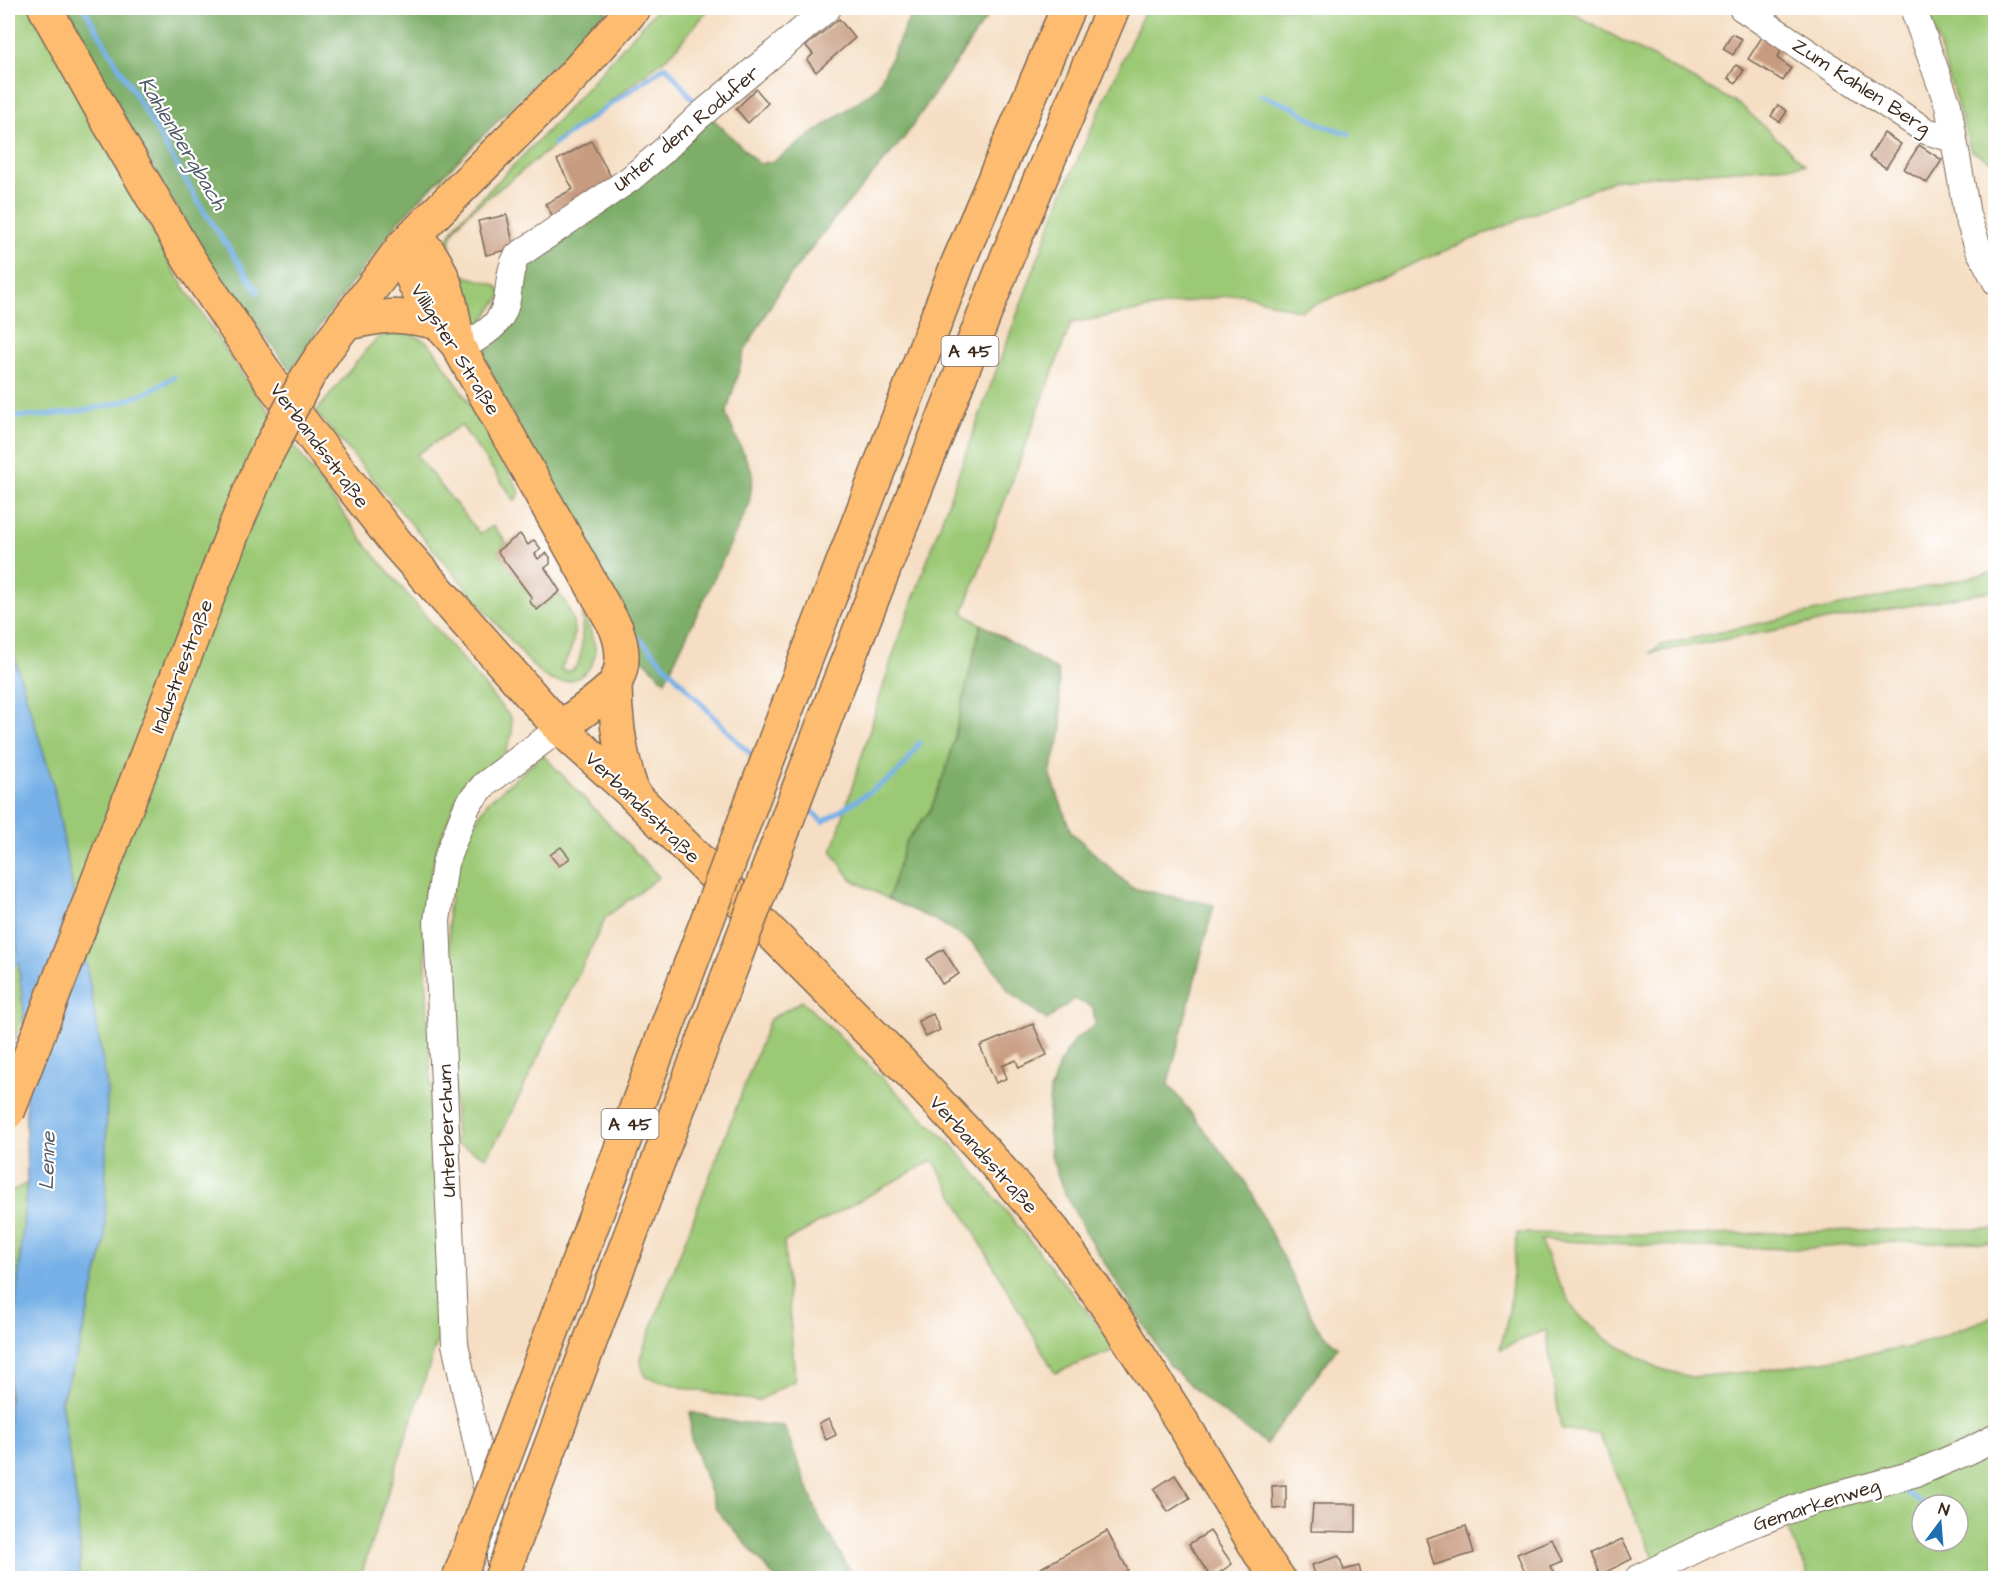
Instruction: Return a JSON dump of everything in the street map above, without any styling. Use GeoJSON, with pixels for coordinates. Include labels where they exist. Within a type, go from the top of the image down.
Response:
{"type":"FeatureCollection","features":[{"type":"Feature","properties":{"kind":"main road","name":"Verbandsstraße"},"geometry":{"type":"LineString","coordinates":[[45,8],[190,261],[273,384],[397,544],[560,728],[634,795],[902,1064],[985,1152],[1053,1230],[1111,1312],[1187,1430],[1260,1553],[1278,1578]]}},
{"type":"Feature","properties":{"kind":"main road"},"geometry":{"type":"LineString","coordinates":[[408,240],[572,77],[634,8]]}},
{"type":"Feature","properties":{"kind":"main road","name":"A 45"},"geometry":{"type":"LineString","coordinates":[[459,1578],[802,669],[958,263],[1068,8]]}},
{"type":"Feature","properties":{"kind":"main road","name":"A 45"},"geometry":{"type":"LineString","coordinates":[[500,1578],[833,698],[1008,255],[1113,8]]}},
{"type":"Feature","properties":{"kind":"main road","name":"Industriestraße"},"geometry":{"type":"LineString","coordinates":[[8,1112],[237,522],[263,461],[307,378],[344,324],[408,240]]}},
{"type":"Feature","properties":{"kind":"main road","name":"Villigster Straße"},"geometry":{"type":"LineString","coordinates":[[408,240],[407,267],[414,283],[452,339],[523,459],[616,628],[622,645],[621,666],[615,684],[618,744],[634,795]]}},
{"type":"Feature","properties":{"kind":"main road"},"geometry":{"type":"LineString","coordinates":[[344,324],[400,315],[452,339]]}},
{"type":"Feature","properties":{"kind":"main road"},"geometry":{"type":"LineString","coordinates":[[560,728],[615,684]]}},
{"type":"Feature","properties":{"kind":"street","name":"Unter dem Rodufer"},"geometry":{"type":"LineString","coordinates":[[452,339],[501,319],[505,309],[512,266],[517,256],[630,179],[697,118],[828,8]]}},
{"type":"Feature","properties":{"kind":"street","name":"Zum Kahlen Berg"},"geometry":{"type":"LineString","coordinates":[[1742,8],[1926,131],[1953,140]]}},
{"type":"Feature","properties":{"kind":"street"},"geometry":{"type":"LineString","coordinates":[[1913,8],[1948,105],[1967,215],[1979,250],[1995,282]]}},
{"type":"Feature","properties":{"kind":"street","name":"Unterberchum"},"geometry":{"type":"LineString","coordinates":[[500,1578],[500,1550],[455,1344],[437,921],[445,863],[468,804],[484,785],[560,728]]}},
{"type":"Feature","properties":{"kind":"street","name":"Gemarkenweg"},"geometry":{"type":"LineString","coordinates":[[1638,1578],[1730,1533],[1811,1502],[1917,1473],[1969,1451],[1995,1437]]}},
{"type":"Feature","properties":{"kind":"green space"},"geometry":{"type":"Polygon","coordinates":[[[8,8],[33,8],[175,273],[236,366],[367,546],[511,718],[512,734],[504,757],[456,800],[438,845],[426,895],[426,973],[431,1079],[447,1311],[360,1578],[79,1578],[77,1503],[61,1401],[78,1352],[105,1242],[12,647],[8,637],[8,8]]]}},
{"type":"Feature","properties":{"kind":"green space"},"geometry":{"type":"Polygon","coordinates":[[[62,8],[610,8],[400,219],[322,323],[292,372],[205,258],[62,8]]]}},
{"type":"Feature","properties":{"kind":"green space"},"geometry":{"type":"Polygon","coordinates":[[[658,8],[710,8],[671,54],[467,214],[455,229],[450,244],[455,267],[467,277],[491,283],[502,294],[480,325],[472,322],[464,313],[445,249],[448,238],[458,222],[556,122],[658,8]]]}},
{"type":"Feature","properties":{"kind":"green space"},"geometry":{"type":"Polygon","coordinates":[[[914,8],[993,8],[904,138],[834,219],[782,286],[744,352],[726,415],[753,474],[749,505],[665,681],[635,651],[484,359],[482,351],[484,343],[514,269],[709,115],[759,164],[774,161],[877,88],[914,8]]]}},
{"type":"Feature","properties":{"kind":"green space"},"geometry":{"type":"Polygon","coordinates":[[[1146,8],[1563,8],[1742,106],[1805,165],[1617,179],[1300,311],[1241,294],[1071,323],[963,613],[981,624],[949,760],[931,809],[906,842],[888,899],[851,879],[832,852],[892,658],[979,417],[1062,194],[1146,8]]]}},
{"type":"Feature","properties":{"kind":"green space"},"geometry":{"type":"Polygon","coordinates":[[[1928,8],[1995,8],[1995,163],[1971,151],[1928,8]]]}},
{"type":"Feature","properties":{"kind":"green space"},"geometry":{"type":"Polygon","coordinates":[[[395,332],[409,333],[426,341],[435,351],[472,407],[520,492],[515,501],[461,425],[416,455],[480,534],[493,526],[507,543],[498,551],[532,598],[530,601],[536,610],[559,593],[570,612],[574,631],[571,650],[560,669],[569,671],[575,668],[579,661],[582,614],[593,638],[595,653],[590,667],[578,677],[564,682],[556,681],[545,677],[536,669],[316,412],[367,349],[379,337],[395,332]]]}},
{"type":"Feature","properties":{"kind":"green space"},"geometry":{"type":"Polygon","coordinates":[[[1995,572],[1995,590],[1650,653],[1661,645],[1995,572]]]}},
{"type":"Feature","properties":{"kind":"green space"},"geometry":{"type":"Polygon","coordinates":[[[981,624],[1058,671],[1062,730],[1050,773],[1071,832],[1132,888],[1214,905],[1168,1084],[1246,1183],[1317,1327],[1338,1347],[1266,1444],[1207,1401],[1169,1365],[1087,1235],[1063,1190],[1051,1156],[1048,1125],[1050,1091],[1059,1064],[1074,1040],[1095,1025],[1093,1007],[1074,999],[1047,1020],[1009,992],[991,965],[971,942],[939,922],[888,899],[906,841],[931,809],[949,760],[981,624]]]}},
{"type":"Feature","properties":{"kind":"green space"},"geometry":{"type":"Polygon","coordinates":[[[543,755],[659,877],[606,917],[503,1130],[486,1157],[456,1143],[448,911],[457,864],[470,829],[488,802],[543,755]]]}},
{"type":"Feature","properties":{"kind":"green space"},"geometry":{"type":"Polygon","coordinates":[[[8,863],[24,1014],[8,1058],[8,863]]]}},
{"type":"Feature","properties":{"kind":"green space"},"geometry":{"type":"Polygon","coordinates":[[[802,1001],[955,1148],[1117,1349],[1055,1373],[933,1160],[784,1242],[795,1380],[758,1401],[689,1389],[645,1377],[640,1358],[770,1019],[802,1001]]]}},
{"type":"Feature","properties":{"kind":"green space"},"geometry":{"type":"Polygon","coordinates":[[[27,1183],[10,1367],[8,1443],[8,1193],[27,1183]]]}},
{"type":"Feature","properties":{"kind":"green space"},"geometry":{"type":"Polygon","coordinates":[[[1995,1229],[1995,1244],[1896,1242],[1798,1249],[1540,1240],[1555,1275],[1575,1311],[1606,1339],[1658,1368],[1691,1377],[1759,1371],[1911,1347],[1985,1320],[1995,1313],[1995,1431],[1656,1563],[1599,1434],[1561,1429],[1546,1330],[1500,1349],[1509,1313],[1517,1233],[1709,1235],[1857,1230],[1995,1229]]]}},
{"type":"Feature","properties":{"kind":"green space"},"geometry":{"type":"Polygon","coordinates":[[[690,1412],[734,1422],[784,1426],[820,1520],[855,1578],[775,1578],[716,1509],[691,1438],[690,1412]]]}},
{"type":"Feature","properties":{"kind":"green space"},"geometry":{"type":"Polygon","coordinates":[[[1995,1442],[1995,1578],[1810,1578],[1783,1520],[1995,1442]]]}},
{"type":"Feature","properties":{"kind":"water","name":"Lenne"},"geometry":{"type":"Polygon","coordinates":[[[8,637],[53,783],[107,1088],[105,1242],[78,1352],[61,1401],[77,1503],[79,1578],[8,1578],[10,1367],[27,1183],[24,1015],[8,863],[8,637]]]}},
{"type":"Feature","properties":{"kind":"building"},"geometry":{"type":"Polygon","coordinates":[[[839,19],[855,38],[816,72],[807,60],[813,54],[806,46],[839,19]]]}},
{"type":"Feature","properties":{"kind":"building"},"geometry":{"type":"Polygon","coordinates":[[[1732,34],[1742,39],[1733,55],[1723,49],[1732,34]]]}},
{"type":"Feature","properties":{"kind":"building"},"geometry":{"type":"Polygon","coordinates":[[[1762,37],[1782,50],[1777,58],[1791,68],[1783,81],[1748,59],[1762,37]]]}},
{"type":"Feature","properties":{"kind":"building"},"geometry":{"type":"Polygon","coordinates":[[[1736,65],[1744,70],[1736,83],[1728,78],[1736,65]]]}},
{"type":"Feature","properties":{"kind":"building"},"geometry":{"type":"Polygon","coordinates":[[[756,89],[768,103],[748,123],[736,109],[756,89]]]}},
{"type":"Feature","properties":{"kind":"building"},"geometry":{"type":"Polygon","coordinates":[[[1778,105],[1787,111],[1780,122],[1771,116],[1778,105]]]}},
{"type":"Feature","properties":{"kind":"building"},"geometry":{"type":"Polygon","coordinates":[[[1884,133],[1901,144],[1886,168],[1869,157],[1884,133]]]}},
{"type":"Feature","properties":{"kind":"building"},"geometry":{"type":"Polygon","coordinates":[[[591,141],[615,184],[554,218],[545,204],[573,189],[557,160],[591,141]]]}},
{"type":"Feature","properties":{"kind":"building"},"geometry":{"type":"Polygon","coordinates":[[[1919,145],[1942,160],[1927,183],[1904,169],[1919,145]]]}},
{"type":"Feature","properties":{"kind":"building"},"geometry":{"type":"Polygon","coordinates":[[[1996,165],[1996,182],[1990,179],[1996,165]]]}},
{"type":"Feature","properties":{"kind":"building"},"geometry":{"type":"Polygon","coordinates":[[[507,215],[514,248],[486,255],[478,221],[507,215]]]}},
{"type":"Feature","properties":{"kind":"building"},"geometry":{"type":"Polygon","coordinates":[[[520,534],[528,545],[534,540],[541,549],[535,554],[538,559],[546,553],[550,557],[550,564],[545,568],[560,591],[537,610],[529,601],[532,598],[497,551],[520,534]]]}},
{"type":"Feature","properties":{"kind":"building"},"geometry":{"type":"Polygon","coordinates":[[[561,847],[570,858],[559,866],[550,855],[561,847]]]}},
{"type":"Feature","properties":{"kind":"building"},"geometry":{"type":"Polygon","coordinates":[[[943,949],[959,974],[942,984],[927,959],[943,949]]]}},
{"type":"Feature","properties":{"kind":"building"},"geometry":{"type":"Polygon","coordinates":[[[933,1014],[940,1030],[926,1037],[918,1021],[933,1014]]]}},
{"type":"Feature","properties":{"kind":"building"},"geometry":{"type":"Polygon","coordinates":[[[1033,1024],[1047,1055],[1019,1068],[1016,1060],[1002,1066],[1007,1078],[996,1083],[980,1046],[1033,1024]]]}},
{"type":"Feature","properties":{"kind":"building"},"geometry":{"type":"Polygon","coordinates":[[[829,1418],[836,1435],[826,1440],[819,1423],[829,1418]]]}},
{"type":"Feature","properties":{"kind":"building"},"geometry":{"type":"Polygon","coordinates":[[[1175,1475],[1190,1498],[1168,1512],[1154,1489],[1175,1475]]]}},
{"type":"Feature","properties":{"kind":"building"},"geometry":{"type":"Polygon","coordinates":[[[1286,1485],[1286,1508],[1273,1509],[1272,1486],[1286,1485]]]}},
{"type":"Feature","properties":{"kind":"building"},"geometry":{"type":"Polygon","coordinates":[[[1313,1504],[1356,1504],[1356,1532],[1311,1531],[1313,1504]]]}},
{"type":"Feature","properties":{"kind":"building"},"geometry":{"type":"Polygon","coordinates":[[[1466,1526],[1474,1553],[1434,1565],[1426,1538],[1466,1526]]]}},
{"type":"Feature","properties":{"kind":"building"},"geometry":{"type":"Polygon","coordinates":[[[1107,1531],[1128,1570],[1114,1578],[1023,1578],[1107,1531]]]}},
{"type":"Feature","properties":{"kind":"building"},"geometry":{"type":"Polygon","coordinates":[[[1210,1531],[1232,1564],[1211,1578],[1189,1544],[1210,1531]]]}},
{"type":"Feature","properties":{"kind":"building"},"geometry":{"type":"Polygon","coordinates":[[[1552,1539],[1562,1562],[1550,1567],[1556,1578],[1528,1578],[1517,1554],[1552,1539]]]}},
{"type":"Feature","properties":{"kind":"building"},"geometry":{"type":"Polygon","coordinates":[[[1622,1539],[1632,1559],[1600,1575],[1590,1554],[1622,1539]]]}},
{"type":"Feature","properties":{"kind":"building"},"geometry":{"type":"Polygon","coordinates":[[[1339,1556],[1344,1570],[1359,1566],[1362,1578],[1316,1578],[1312,1565],[1339,1556]]]}},
{"type":"Feature","properties":{"kind":"waterway","name":"Kahlenbergbach"},"geometry":{"type":"LineString","coordinates":[[84,8],[202,208],[258,292]]}},
{"type":"Feature","properties":{"kind":"waterway","name":"Kahlenbergbach"},"geometry":{"type":"LineString","coordinates":[[554,144],[666,66],[698,106],[700,104]]}},
{"type":"Feature","properties":{"kind":"waterway"},"geometry":{"type":"LineString","coordinates":[[1260,95],[1293,107],[1320,124],[1349,134]]}},
{"type":"Feature","properties":{"kind":"waterway","name":"Kahlenbergbach"},"geometry":{"type":"LineString","coordinates":[[8,417],[62,413],[117,403],[150,391],[174,377]]}},
{"type":"Feature","properties":{"kind":"waterway"},"geometry":{"type":"LineString","coordinates":[[638,638],[757,760]]}},
{"type":"Feature","properties":{"kind":"waterway"},"geometry":{"type":"LineString","coordinates":[[805,805],[823,822],[894,776],[919,743]]}},
{"type":"Feature","properties":{"kind":"waterway"},"geometry":{"type":"LineString","coordinates":[[8,970],[22,953]]}},
{"type":"Feature","properties":{"kind":"waterway"},"geometry":{"type":"LineString","coordinates":[[1894,1491],[1904,1491],[1910,1495]]}}]}
